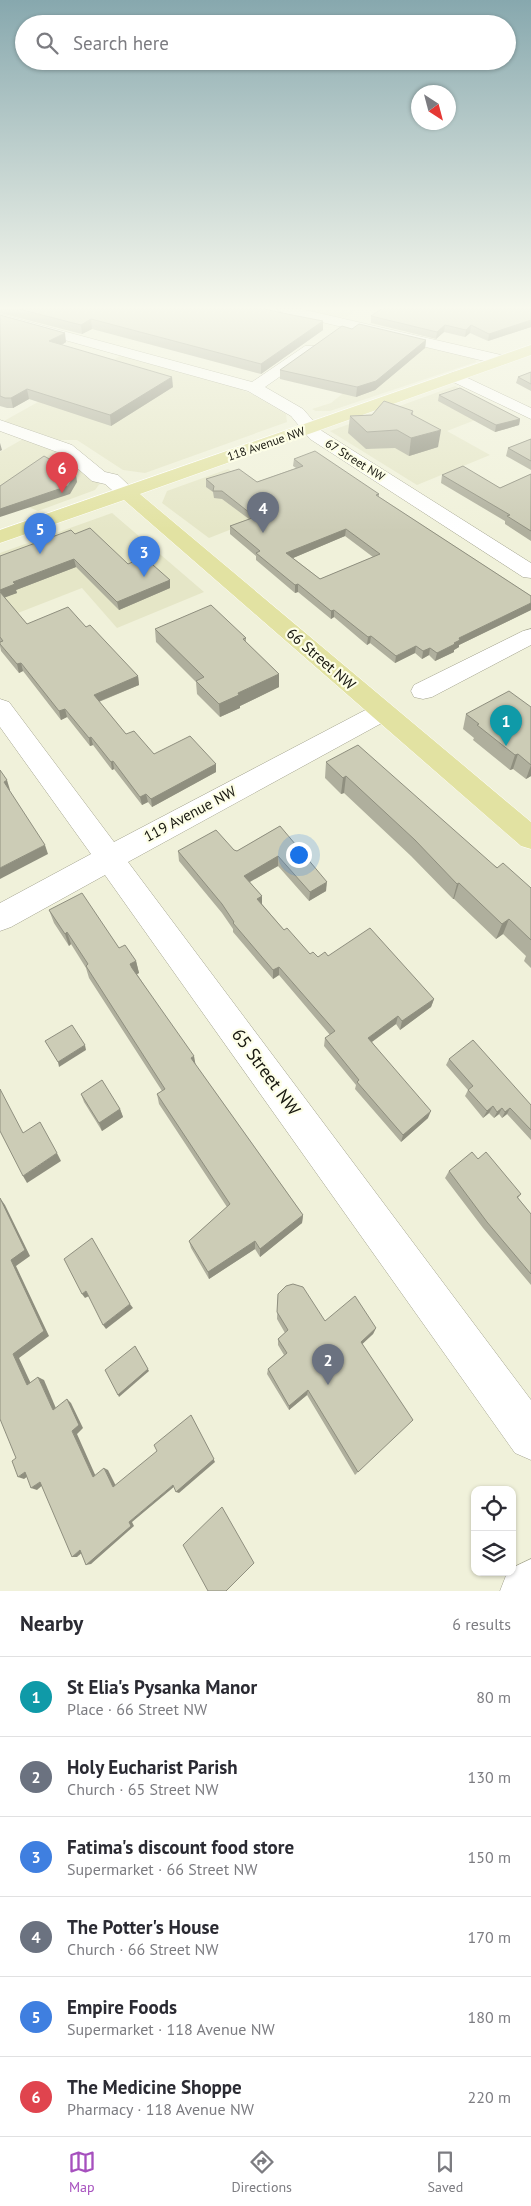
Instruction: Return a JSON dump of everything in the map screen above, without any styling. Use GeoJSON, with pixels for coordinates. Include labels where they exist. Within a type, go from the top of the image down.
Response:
{"type":"FeatureCollection","features":[{"type":"Feature","properties":{"kind":"main road","name":"118 Avenue NW"},"geometry":{"type":"LineString","coordinates":[[0,537],[119,486],[312,427],[437,383]]}},
{"type":"Feature","properties":{"kind":"main road","name":"66 Street NW"},"geometry":{"type":"LineString","coordinates":[[119,486],[531,838]]}},
{"type":"Feature","properties":{"kind":"street","name":"67 Street NW"},"geometry":{"type":"LineString","coordinates":[[236,383],[254,388],[298,412],[312,427],[316,436],[531,572]]}},
{"type":"Feature","properties":{"kind":"street"},"geometry":{"type":"LineString","coordinates":[[254,388],[261,383]]}},
{"type":"Feature","properties":{"kind":"street"},"geometry":{"type":"LineString","coordinates":[[468,383],[531,414]]}},
{"type":"Feature","properties":{"kind":"street","name":"66 Street NW"},"geometry":{"type":"LineString","coordinates":[[0,425],[66,449],[99,477],[119,486]]}},
{"type":"Feature","properties":{"kind":"street","name":"66 Street NW"},"geometry":{"type":"LineString","coordinates":[[78,443],[113,473],[119,486]]}},
{"type":"Feature","properties":{"kind":"street"},"geometry":{"type":"LineString","coordinates":[[423,691],[531,636]]}},
{"type":"Feature","properties":{"kind":"street","name":"65 Street NW"},"geometry":{"type":"LineString","coordinates":[[0,708],[531,1437]]}},
{"type":"Feature","properties":{"kind":"street","name":"119 Avenue NW"},"geometry":{"type":"LineString","coordinates":[[0,918],[382,712]]}},
{"type":"Feature","properties":{"kind":"street"},"geometry":{"type":"LineString","coordinates":[[525,1591],[531,1584]]}},
{"type":"Feature","properties":{"kind":"shaded area"},"geometry":{"type":"Polygon","coordinates":[[[71,383],[221,383],[252,394],[286,414],[287,422],[145,473],[123,470],[77,440],[59,440],[4,421],[71,383]]]}},
{"type":"Feature","properties":{"kind":"shaded area"},"geometry":{"type":"Polygon","coordinates":[[[356,383],[413,383],[330,411],[316,411],[312,409],[331,403],[356,383]]]}},
{"type":"Feature","properties":{"kind":"shaded area"},"geometry":{"type":"Polygon","coordinates":[[[455,386],[501,410],[447,431],[490,455],[417,485],[330,431],[455,386]]]}},
{"type":"Feature","properties":{"kind":"shaded area"},"geometry":{"type":"Polygon","coordinates":[[[23,439],[65,454],[101,482],[95,490],[38,511],[0,495],[0,452],[23,439]]]}},
{"type":"Feature","properties":{"kind":"shaded area"},"geometry":{"type":"Polygon","coordinates":[[[228,469],[283,509],[209,538],[162,503],[167,491],[228,469]]]}},
{"type":"Feature","properties":{"kind":"shaded area"},"geometry":{"type":"Polygon","coordinates":[[[112,513],[204,592],[117,628],[82,588],[0,620],[0,553],[112,513]]]}},
{"type":"Feature","properties":{"kind":"building"},"geometry":{"type":"Polygon","coordinates":[[[0,383],[162,383],[110,415],[27,389],[11,398],[0,396],[0,383]]]}},
{"type":"Feature","properties":{"kind":"building"},"geometry":{"type":"Polygon","coordinates":[[[340,383],[369,383],[357,387],[340,383]]]}},
{"type":"Feature","properties":{"kind":"building"},"geometry":{"type":"Polygon","coordinates":[[[460,388],[520,419],[496,425],[439,395],[460,388]]]}},
{"type":"Feature","properties":{"kind":"building"},"geometry":{"type":"Polygon","coordinates":[[[384,401],[413,411],[411,414],[441,430],[411,438],[397,430],[367,432],[350,416],[372,415],[384,401]]]}},
{"type":"Feature","properties":{"kind":"building"},"geometry":{"type":"Polygon","coordinates":[[[531,439],[531,461],[508,448],[531,439]]]}},
{"type":"Feature","properties":{"kind":"building"},"geometry":{"type":"Polygon","coordinates":[[[315,451],[379,494],[376,495],[531,596],[531,603],[459,638],[460,640],[455,644],[437,653],[430,648],[423,651],[416,646],[396,656],[334,610],[331,611],[298,584],[295,585],[256,553],[260,551],[230,526],[255,517],[222,491],[213,491],[214,486],[206,479],[239,469],[257,482],[303,466],[294,459],[315,451]],[[346,529],[286,553],[320,579],[380,554],[346,529]]]}},
{"type":"Feature","properties":{"kind":"building"},"geometry":{"type":"Polygon","coordinates":[[[44,456],[76,474],[68,486],[0,509],[0,486],[44,456]]]}},
{"type":"Feature","properties":{"kind":"building"},"geometry":{"type":"Polygon","coordinates":[[[463,466],[500,488],[531,474],[531,531],[507,516],[510,515],[442,475],[463,466]]]}},
{"type":"Feature","properties":{"kind":"building"},"geometry":{"type":"Polygon","coordinates":[[[90,528],[128,564],[144,557],[170,580],[117,602],[74,559],[13,582],[15,584],[0,590],[0,556],[71,530],[75,534],[90,528]]]}},
{"type":"Feature","properties":{"kind":"building"},"geometry":{"type":"Polygon","coordinates":[[[0,592],[27,624],[68,607],[86,627],[90,625],[138,676],[94,695],[126,734],[134,731],[154,754],[190,736],[216,764],[151,799],[146,794],[140,797],[113,761],[111,762],[65,709],[59,711],[21,663],[17,664],[0,644],[3,641],[0,637],[0,592]]]}},
{"type":"Feature","properties":{"kind":"building"},"geometry":{"type":"Polygon","coordinates":[[[211,605],[246,638],[243,639],[279,674],[219,704],[196,681],[204,677],[155,629],[211,605]]]}},
{"type":"Feature","properties":{"kind":"building"},"geometry":{"type":"Polygon","coordinates":[[[509,691],[531,707],[531,765],[518,754],[515,755],[466,714],[509,691]]]}},
{"type":"Feature","properties":{"kind":"building"},"geometry":{"type":"Polygon","coordinates":[[[358,745],[497,868],[503,863],[531,888],[531,940],[509,919],[502,924],[459,883],[457,884],[415,840],[346,776],[343,778],[326,762],[358,745]]]}},
{"type":"Feature","properties":{"kind":"building"},"geometry":{"type":"Polygon","coordinates":[[[0,770],[7,780],[4,782],[45,845],[0,868],[0,770]]]}},
{"type":"Feature","properties":{"kind":"building"},"geometry":{"type":"Polygon","coordinates":[[[280,826],[327,882],[310,892],[278,856],[244,876],[262,896],[257,899],[284,930],[287,928],[310,954],[313,952],[318,957],[325,952],[328,956],[370,928],[434,999],[402,1021],[398,1016],[368,1038],[431,1111],[403,1135],[357,1082],[359,1080],[325,1038],[335,1031],[279,967],[273,970],[233,923],[222,904],[178,851],[216,830],[237,851],[280,826]]]}},
{"type":"Feature","properties":{"kind":"building"},"geometry":{"type":"Polygon","coordinates":[[[82,893],[119,948],[125,945],[136,961],[130,964],[132,968],[194,1056],[191,1058],[303,1215],[260,1249],[255,1241],[208,1272],[189,1241],[230,1204],[157,1094],[165,1089],[86,966],[88,964],[67,932],[65,934],[49,910],[82,893]]]}},
{"type":"Feature","properties":{"kind":"building"},"geometry":{"type":"Polygon","coordinates":[[[72,1025],[85,1045],[58,1062],[45,1041],[72,1025]]]}},
{"type":"Feature","properties":{"kind":"building"},"geometry":{"type":"Polygon","coordinates":[[[473,1040],[531,1105],[531,1130],[510,1108],[505,1112],[502,1108],[497,1112],[493,1106],[487,1111],[468,1090],[473,1086],[449,1059],[473,1040]]]}},
{"type":"Feature","properties":{"kind":"building"},"geometry":{"type":"Polygon","coordinates":[[[102,1080],[120,1109],[99,1123],[81,1094],[102,1080]]]}},
{"type":"Feature","properties":{"kind":"building"},"geometry":{"type":"Polygon","coordinates":[[[0,1089],[23,1133],[40,1122],[57,1153],[23,1176],[0,1131],[0,1089]]]}},
{"type":"Feature","properties":{"kind":"building"},"geometry":{"type":"Polygon","coordinates":[[[472,1152],[478,1159],[486,1152],[521,1194],[517,1197],[531,1214],[531,1274],[487,1222],[449,1171],[472,1152]]]}},
{"type":"Feature","properties":{"kind":"building"},"geometry":{"type":"Polygon","coordinates":[[[0,1198],[25,1250],[11,1260],[44,1331],[13,1354],[27,1385],[38,1377],[53,1410],[67,1399],[79,1425],[72,1431],[93,1477],[104,1468],[113,1487],[157,1451],[154,1445],[191,1415],[214,1459],[176,1492],[173,1485],[129,1522],[131,1526],[86,1565],[80,1550],[72,1557],[40,1482],[31,1488],[25,1472],[18,1477],[12,1461],[16,1458],[0,1419],[0,1198]]]}},
{"type":"Feature","properties":{"kind":"building"},"geometry":{"type":"Polygon","coordinates":[[[92,1238],[130,1304],[103,1325],[86,1291],[82,1294],[64,1259],[92,1238]]]}},
{"type":"Feature","properties":{"kind":"building"},"geometry":{"type":"Polygon","coordinates":[[[293,1284],[303,1287],[325,1321],[355,1296],[376,1328],[361,1342],[413,1420],[358,1472],[308,1390],[289,1406],[268,1369],[287,1353],[278,1339],[288,1330],[277,1312],[278,1294],[286,1286],[293,1284]]]}},
{"type":"Feature","properties":{"kind":"building"},"geometry":{"type":"Polygon","coordinates":[[[135,1346],[148,1369],[118,1395],[105,1370],[135,1346]]]}},
{"type":"Feature","properties":{"kind":"building"},"geometry":{"type":"Polygon","coordinates":[[[222,1507],[254,1563],[226,1591],[208,1591],[183,1545],[222,1507]]]}},
{"type":"Feature","properties":{"kind":"place","name":"The Medicine Shoppe"},"geometry":{"type":"Point","coordinates":[62,493]}},
{"type":"Feature","properties":{"kind":"place","name":"The Potter's House"},"geometry":{"type":"Point","coordinates":[263,533]}},
{"type":"Feature","properties":{"kind":"place","name":"Empire Foods"},"geometry":{"type":"Point","coordinates":[40,554]}},
{"type":"Feature","properties":{"kind":"place","name":"Fatima's discount food store"},"geometry":{"type":"Point","coordinates":[144,577]}},
{"type":"Feature","properties":{"kind":"place","name":"St Elia's Pysanka Manor"},"geometry":{"type":"Point","coordinates":[506,746]}},
{"type":"Feature","properties":{"kind":"place","name":"Holy Eucharist Parish"},"geometry":{"type":"Point","coordinates":[328,1385]}}]}
